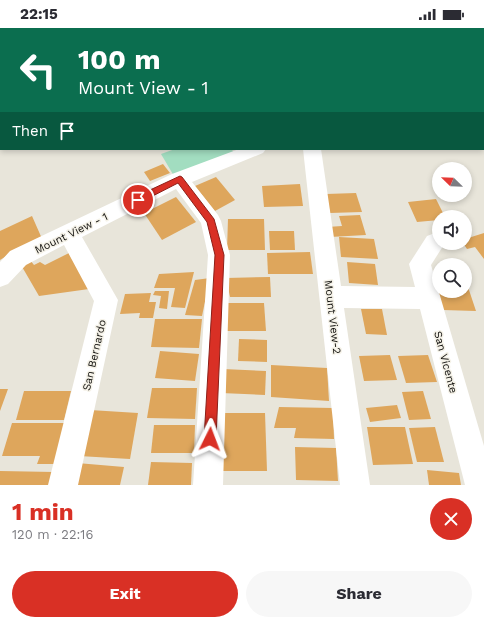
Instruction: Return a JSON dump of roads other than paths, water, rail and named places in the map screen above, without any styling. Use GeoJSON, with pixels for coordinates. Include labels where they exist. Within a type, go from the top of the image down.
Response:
{"type":"FeatureCollection","features":[{"type":"Feature","properties":{"kind":"street","name":"Mount View - 1"},"geometry":{"type":"LineString","coordinates":[[0,277],[18,258],[180,179],[254,150]]}},
{"type":"Feature","properties":{"kind":"street","name":"Mount View-2"},"geometry":{"type":"LineString","coordinates":[[312,150],[355,485]]}},
{"type":"Feature","properties":{"kind":"street"},"geometry":{"type":"LineString","coordinates":[[180,179],[211,221],[219,255],[208,485]]}},
{"type":"Feature","properties":{"kind":"street","name":"San Bernardo"},"geometry":{"type":"LineString","coordinates":[[63,485],[106,300],[69,234]]}},
{"type":"Feature","properties":{"kind":"street","name":"San Vicente"},"geometry":{"type":"LineString","coordinates":[[432,246],[420,264],[480,485]]}},
{"type":"Feature","properties":{"kind":"street"},"geometry":{"type":"LineString","coordinates":[[331,297],[429,298]]}}]}
